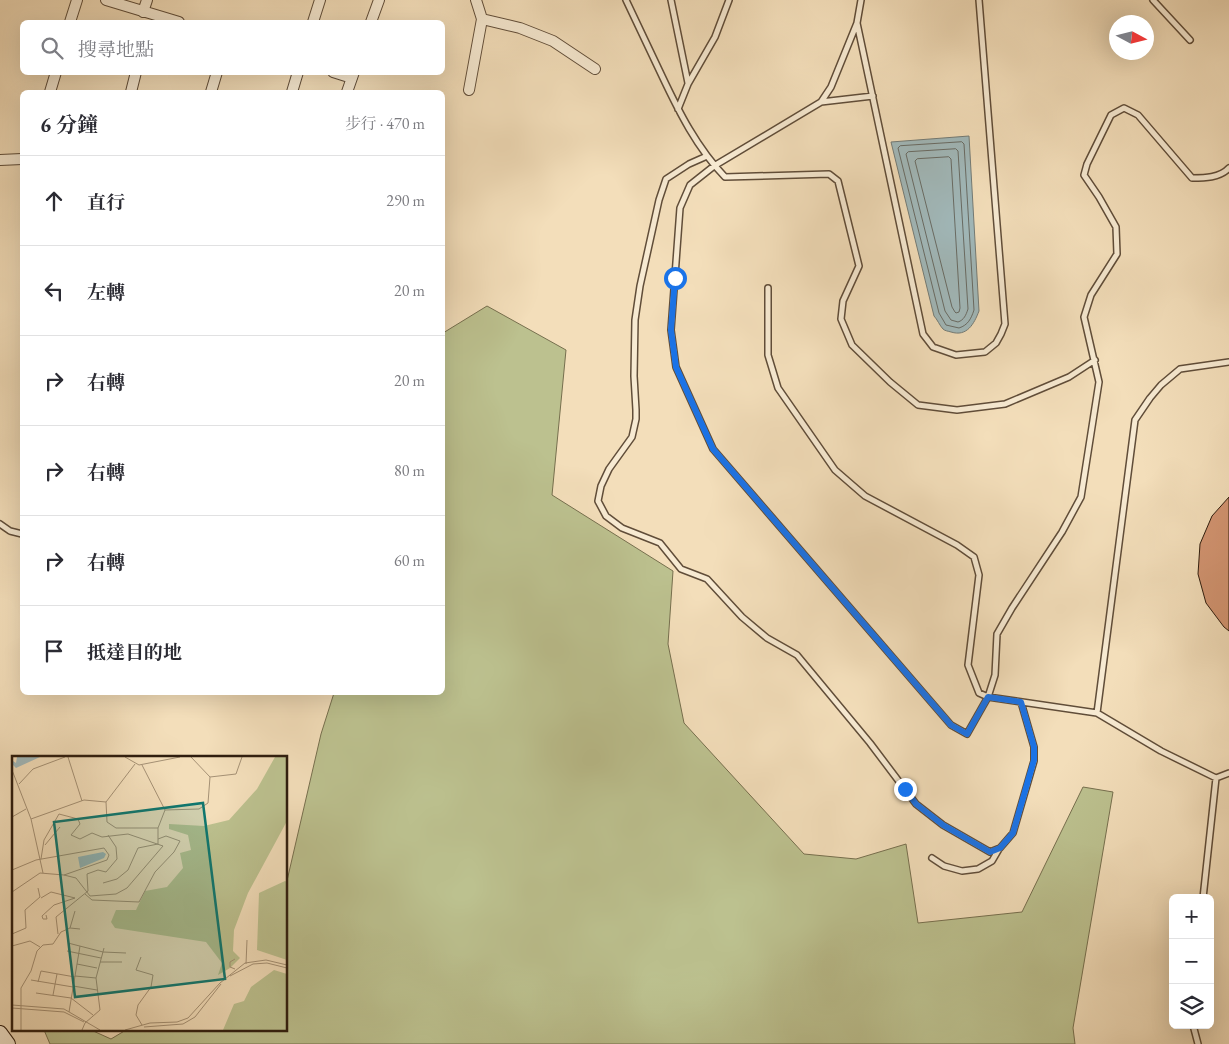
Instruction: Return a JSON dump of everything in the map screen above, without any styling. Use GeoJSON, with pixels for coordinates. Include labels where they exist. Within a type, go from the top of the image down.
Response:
{"type":"FeatureCollection","features":[{"type":"Feature","properties":{"kind":"main road"},"geometry":{"type":"LineString","coordinates":[[0,1033],[8,1044]]}},
{"type":"Feature","properties":{"kind":"street"},"geometry":{"type":"LineString","coordinates":[[71,20],[77,0]]}},
{"type":"Feature","properties":{"kind":"street"},"geometry":{"type":"LineString","coordinates":[[106,0],[148,16],[169,20]]}},
{"type":"Feature","properties":{"kind":"street"},"geometry":{"type":"LineString","coordinates":[[147,0],[148,16]]}},
{"type":"Feature","properties":{"kind":"street"},"geometry":{"type":"LineString","coordinates":[[314,20],[320,0]]}},
{"type":"Feature","properties":{"kind":"street"},"geometry":{"type":"LineString","coordinates":[[372,20],[379,0]]}},
{"type":"Feature","properties":{"kind":"street"},"geometry":{"type":"LineString","coordinates":[[469,90],[482,18],[476,0]]}},
{"type":"Feature","properties":{"kind":"street"},"geometry":{"type":"LineString","coordinates":[[482,18],[520,28],[553,41],[595,69]]}},
{"type":"Feature","properties":{"kind":"street"},"geometry":{"type":"LineString","coordinates":[[51,90],[55,75]]}},
{"type":"Feature","properties":{"kind":"street"},"geometry":{"type":"LineString","coordinates":[[132,90],[135,75]]}},
{"type":"Feature","properties":{"kind":"street"},"geometry":{"type":"LineString","coordinates":[[212,90],[216,75]]}},
{"type":"Feature","properties":{"kind":"street"},"geometry":{"type":"LineString","coordinates":[[293,90],[297,75]]}},
{"type":"Feature","properties":{"kind":"street"},"geometry":{"type":"LineString","coordinates":[[349,90],[353,75]]}},
{"type":"Feature","properties":{"kind":"street"},"geometry":{"type":"LineString","coordinates":[[0,160],[20,158]]}},
{"type":"Feature","properties":{"kind":"lane"},"geometry":{"type":"LineString","coordinates":[[626,0],[688,128],[714,166],[725,177],[829,174],[838,181],[859,266],[843,301],[841,319],[852,345],[890,382],[918,405],[957,410],[1005,404],[1070,377],[1094,360]]}},
{"type":"Feature","properties":{"kind":"lane"},"geometry":{"type":"LineString","coordinates":[[671,0],[688,84]]}},
{"type":"Feature","properties":{"kind":"lane"},"geometry":{"type":"LineString","coordinates":[[678,109],[688,84],[715,37],[729,0]]}},
{"type":"Feature","properties":{"kind":"lane"},"geometry":{"type":"LineString","coordinates":[[861,0],[857,23],[831,88],[821,102],[714,166],[690,185],[680,208],[671,330],[676,367],[713,449],[951,725],[967,734],[988,697],[995,675],[997,634],[1062,532],[1081,497],[1100,382],[1084,317],[1090,295],[1117,254],[1116,227],[1084,175],[1087,164],[1110,115],[1124,108],[1138,115],[1192,178],[1209,178],[1227,171],[1229,168]]}},
{"type":"Feature","properties":{"kind":"lane"},"geometry":{"type":"LineString","coordinates":[[857,23],[924,334],[933,347],[956,355],[985,352],[996,344],[1005,324],[979,0]]}},
{"type":"Feature","properties":{"kind":"lane"},"geometry":{"type":"LineString","coordinates":[[1153,0],[1190,40]]}},
{"type":"Feature","properties":{"kind":"lane"},"geometry":{"type":"LineString","coordinates":[[821,102],[873,96]]}},
{"type":"Feature","properties":{"kind":"lane"},"geometry":{"type":"LineString","coordinates":[[707,156],[689,164],[666,179],[659,200],[640,286],[635,320],[634,376],[636,419],[632,437],[609,469],[601,486],[598,501],[606,516],[611,520],[622,528],[660,542],[681,569],[707,579],[742,617],[767,638],[796,655],[870,743],[916,804],[943,825],[976,845],[990,852],[1000,848]]}},
{"type":"Feature","properties":{"kind":"lane"},"geometry":{"type":"LineString","coordinates":[[768,288],[768,355],[778,388],[835,470],[865,496],[957,545],[974,557],[980,575],[968,665],[979,692],[988,697],[1097,713],[1161,751],[1216,778],[1229,773]]}},
{"type":"Feature","properties":{"kind":"lane"},"geometry":{"type":"LineString","coordinates":[[1097,713],[1136,420],[1161,385],[1180,369],[1229,362]]}},
{"type":"Feature","properties":{"kind":"lane"},"geometry":{"type":"LineString","coordinates":[[0,524],[10,531],[20,534]]}},
{"type":"Feature","properties":{"kind":"lane"},"geometry":{"type":"LineString","coordinates":[[932,858],[944,866],[962,871],[978,870],[992,861],[1013,833],[1034,760],[1034,747],[1021,702]]}},
{"type":"Feature","properties":{"kind":"lane"},"geometry":{"type":"LineString","coordinates":[[1203,894],[1216,778]]}},
{"type":"Feature","properties":{"kind":"lane"},"geometry":{"type":"LineString","coordinates":[[1194,1029],[1198,1044]]}},
{"type":"Feature","properties":{"kind":"green space"},"geometry":{"type":"Polygon","coordinates":[[[487,306],[566,350],[552,495],[673,571],[668,644],[684,723],[804,854],[856,859],[906,844],[918,923],[1022,912],[1083,787],[1113,792],[1073,1028],[1075,1044],[50,1044],[45,1032],[95,1032],[111,1039],[123,1032],[288,1032],[288,876],[321,734],[333,695],[445,695],[445,332],[487,306]]]}},
{"type":"Feature","properties":{"kind":"water"},"geometry":{"type":"Polygon","coordinates":[[[969,136],[979,311],[975,320],[966,331],[957,333],[944,330],[934,316],[891,142],[969,136]]]}},
{"type":"Feature","properties":{"kind":"building"},"geometry":{"type":"Polygon","coordinates":[[[1229,497],[1229,631],[1206,603],[1198,574],[1200,544],[1212,516],[1229,497]]]}},
{"type":"Feature","properties":{"kind":"route"},"geometry":{"type":"LineString","coordinates":[[675,278],[671,330],[676,367],[713,449],[951,725],[967,734],[988,697],[1021,702],[1034,747],[1034,760],[1013,833],[1000,848],[990,852],[943,825],[916,804],[905,789]]}}]}
